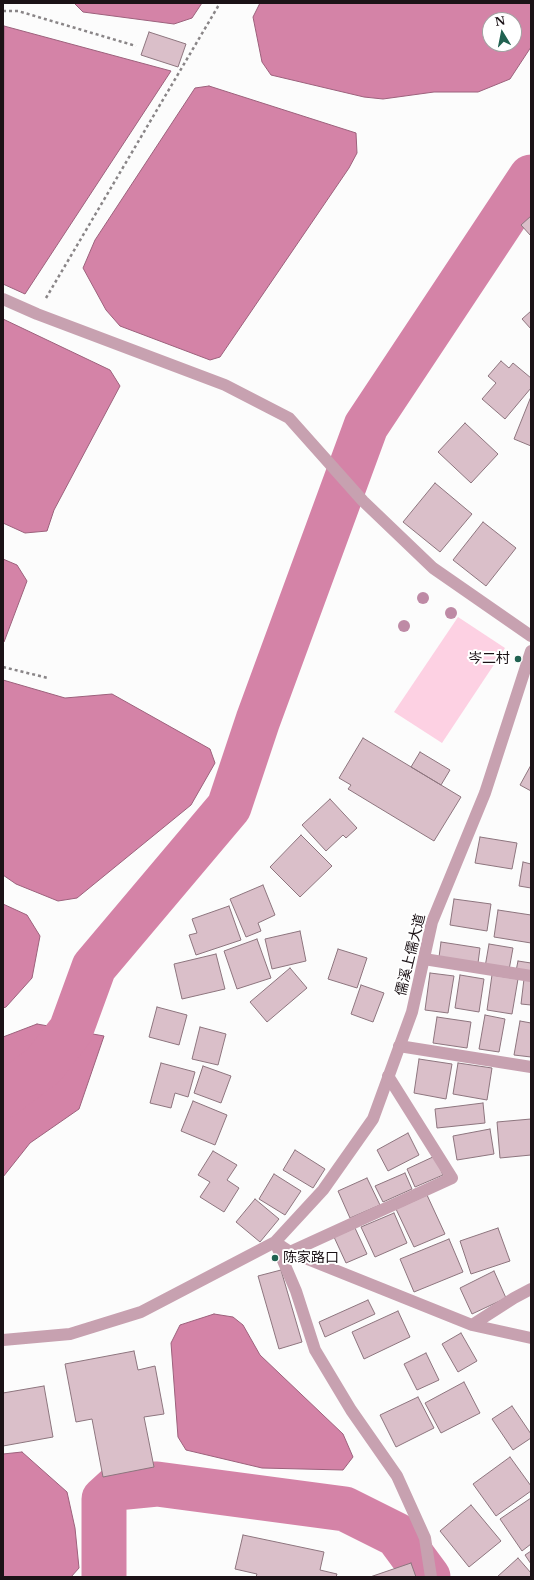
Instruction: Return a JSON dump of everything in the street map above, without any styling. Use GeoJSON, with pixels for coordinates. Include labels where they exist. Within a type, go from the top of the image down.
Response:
{"type":"FeatureCollection","features":[{"type":"Feature","properties":{"kind":"street"},"geometry":{"type":"LineString","coordinates":[[3,299],[37,314],[225,385],[289,418],[363,501],[433,568],[531,636]]}},
{"type":"Feature","properties":{"kind":"street","name":"儒溪上儒大道"},"geometry":{"type":"LineString","coordinates":[[3,1340],[70,1334],[141,1312],[275,1242],[323,1190],[373,1119],[412,1012],[432,922],[485,793],[531,651]]}},
{"type":"Feature","properties":{"kind":"street"},"geometry":{"type":"LineString","coordinates":[[424,959],[531,976]]}},
{"type":"Feature","properties":{"kind":"street"},"geometry":{"type":"LineString","coordinates":[[400,1046],[531,1067]]}},
{"type":"Feature","properties":{"kind":"street"},"geometry":{"type":"LineString","coordinates":[[290,1252],[452,1178],[388,1076]]}},
{"type":"Feature","properties":{"kind":"street"},"geometry":{"type":"LineString","coordinates":[[275,1242],[290,1252],[472,1325],[531,1338]]}},
{"type":"Feature","properties":{"kind":"street"},"geometry":{"type":"LineString","coordinates":[[275,1242],[296,1291],[315,1350],[351,1410],[397,1476],[425,1538],[431,1577]]}},
{"type":"Feature","properties":{"kind":"street"},"geometry":{"type":"LineString","coordinates":[[472,1325],[531,1289]]}},
{"type":"Feature","properties":{"kind":"path"},"geometry":{"type":"LineString","coordinates":[[37,314],[220,3]]}},
{"type":"Feature","properties":{"kind":"path"},"geometry":{"type":"LineString","coordinates":[[3,11],[18,11],[136,46]]}},
{"type":"Feature","properties":{"kind":"path"},"geometry":{"type":"LineString","coordinates":[[3,666],[48,678]]}},
{"type":"Feature","properties":{"kind":"shaded area"},"geometry":{"type":"Polygon","coordinates":[[[74,3],[202,3],[192,18],[174,24],[83,12],[74,3]]]}},
{"type":"Feature","properties":{"kind":"shaded area"},"geometry":{"type":"Polygon","coordinates":[[[260,3],[531,3],[531,47],[510,79],[478,92],[434,92],[383,99],[364,97],[271,75],[262,62],[253,17],[260,3]]]}},
{"type":"Feature","properties":{"kind":"shaded area"},"geometry":{"type":"Polygon","coordinates":[[[4,26],[171,71],[25,294],[3,284],[4,26]]]}},
{"type":"Feature","properties":{"kind":"shaded area"},"geometry":{"type":"Polygon","coordinates":[[[209,86],[356,133],[357,153],[349,168],[220,357],[210,360],[120,326],[106,310],[83,268],[95,240],[195,88],[209,86]]]}},
{"type":"Feature","properties":{"kind":"shaded area"},"geometry":{"type":"Polygon","coordinates":[[[3,319],[110,370],[120,386],[54,510],[47,531],[25,533],[3,523],[3,319]]]}},
{"type":"Feature","properties":{"kind":"shaded area"},"geometry":{"type":"Polygon","coordinates":[[[3,559],[17,565],[27,581],[4,642],[3,642],[3,559]]]}},
{"type":"Feature","properties":{"kind":"shaded area"},"geometry":{"type":"Polygon","coordinates":[[[458,617],[505,648],[442,743],[394,712],[458,617]]]}},
{"type":"Feature","properties":{"kind":"shaded area"},"geometry":{"type":"Polygon","coordinates":[[[3,680],[65,698],[112,694],[210,749],[215,763],[191,805],[77,898],[58,901],[16,884],[3,875],[3,680]]]}},
{"type":"Feature","properties":{"kind":"shaded area"},"geometry":{"type":"Polygon","coordinates":[[[3,904],[27,915],[40,936],[32,978],[6,1007],[3,1008],[3,904]]]}},
{"type":"Feature","properties":{"kind":"shaded area"},"geometry":{"type":"Polygon","coordinates":[[[37,1024],[104,1036],[79,1109],[30,1143],[3,1177],[3,1037],[37,1024]]]}},
{"type":"Feature","properties":{"kind":"shaded area"},"geometry":{"type":"Polygon","coordinates":[[[214,1314],[233,1317],[243,1325],[260,1355],[343,1434],[353,1457],[343,1470],[262,1468],[186,1450],[178,1437],[171,1343],[180,1325],[214,1314]]]}},
{"type":"Feature","properties":{"kind":"shaded area"},"geometry":{"type":"Polygon","coordinates":[[[22,1452],[67,1492],[75,1528],[79,1568],[71,1577],[3,1577],[3,1454],[22,1452]]]}},
{"type":"Feature","properties":{"kind":"building"},"geometry":{"type":"Polygon","coordinates":[[[149,32],[186,44],[178,67],[141,55],[149,32]]]}},
{"type":"Feature","properties":{"kind":"building"},"geometry":{"type":"Polygon","coordinates":[[[531,216],[531,236],[521,225],[531,216]]]}},
{"type":"Feature","properties":{"kind":"building"},"geometry":{"type":"Polygon","coordinates":[[[531,311],[531,329],[522,319],[531,311]]]}},
{"type":"Feature","properties":{"kind":"building"},"geometry":{"type":"Polygon","coordinates":[[[501,361],[509,368],[513,363],[531,378],[531,388],[505,419],[482,399],[496,383],[488,376],[501,361]]]}},
{"type":"Feature","properties":{"kind":"building"},"geometry":{"type":"Polygon","coordinates":[[[531,399],[531,446],[514,439],[531,399]]]}},
{"type":"Feature","properties":{"kind":"building"},"geometry":{"type":"Polygon","coordinates":[[[465,423],[498,454],[471,483],[438,452],[465,423]]]}},
{"type":"Feature","properties":{"kind":"building"},"geometry":{"type":"Polygon","coordinates":[[[435,483],[472,514],[440,552],[403,522],[435,483]]]}},
{"type":"Feature","properties":{"kind":"building"},"geometry":{"type":"Polygon","coordinates":[[[483,522],[516,548],[486,586],[453,560],[483,522]]]}},
{"type":"Feature","properties":{"kind":"building"},"geometry":{"type":"Polygon","coordinates":[[[363,738],[461,797],[434,841],[348,789],[351,785],[339,778],[363,738]]]}},
{"type":"Feature","properties":{"kind":"building"},"geometry":{"type":"Polygon","coordinates":[[[420,752],[450,770],[441,785],[411,767],[420,752]]]}},
{"type":"Feature","properties":{"kind":"building"},"geometry":{"type":"Polygon","coordinates":[[[531,765],[531,791],[520,785],[531,765]]]}},
{"type":"Feature","properties":{"kind":"building"},"geometry":{"type":"Polygon","coordinates":[[[330,799],[357,828],[346,838],[343,835],[326,851],[302,825],[330,799]]]}},
{"type":"Feature","properties":{"kind":"building"},"geometry":{"type":"Polygon","coordinates":[[[301,835],[332,866],[300,897],[270,867],[301,835]]]}},
{"type":"Feature","properties":{"kind":"building"},"geometry":{"type":"Polygon","coordinates":[[[480,837],[517,843],[512,869],[475,863],[480,837]]]}},
{"type":"Feature","properties":{"kind":"building"},"geometry":{"type":"Polygon","coordinates":[[[523,862],[531,864],[531,888],[519,886],[523,862]]]}},
{"type":"Feature","properties":{"kind":"building"},"geometry":{"type":"Polygon","coordinates":[[[263,885],[275,915],[258,923],[261,931],[246,937],[230,899],[263,885]]]}},
{"type":"Feature","properties":{"kind":"building"},"geometry":{"type":"Polygon","coordinates":[[[454,899],[491,904],[487,931],[450,925],[454,899]]]}},
{"type":"Feature","properties":{"kind":"building"},"geometry":{"type":"Polygon","coordinates":[[[229,906],[241,940],[196,955],[189,935],[197,933],[192,919],[229,906]]]}},
{"type":"Feature","properties":{"kind":"building"},"geometry":{"type":"Polygon","coordinates":[[[498,910],[531,915],[531,943],[494,937],[498,910]]]}},
{"type":"Feature","properties":{"kind":"building"},"geometry":{"type":"Polygon","coordinates":[[[300,931],[306,961],[272,969],[265,939],[300,931]]]}},
{"type":"Feature","properties":{"kind":"building"},"geometry":{"type":"Polygon","coordinates":[[[257,939],[271,978],[237,989],[224,951],[257,939]]]}},
{"type":"Feature","properties":{"kind":"building"},"geometry":{"type":"Polygon","coordinates":[[[441,942],[480,948],[478,963],[439,957],[441,942]]]}},
{"type":"Feature","properties":{"kind":"building"},"geometry":{"type":"Polygon","coordinates":[[[489,944],[513,948],[509,970],[485,967],[489,944]]]}},
{"type":"Feature","properties":{"kind":"building"},"geometry":{"type":"Polygon","coordinates":[[[338,949],[367,958],[357,988],[328,979],[338,949]]]}},
{"type":"Feature","properties":{"kind":"building"},"geometry":{"type":"Polygon","coordinates":[[[216,954],[225,989],[182,999],[174,964],[216,954]]]}},
{"type":"Feature","properties":{"kind":"building"},"geometry":{"type":"Polygon","coordinates":[[[518,961],[531,963],[531,973],[516,971],[518,961]]]}},
{"type":"Feature","properties":{"kind":"building"},"geometry":{"type":"Polygon","coordinates":[[[290,968],[307,988],[267,1022],[250,1002],[290,968]]]}},
{"type":"Feature","properties":{"kind":"building"},"geometry":{"type":"Polygon","coordinates":[[[430,973],[454,976],[448,1013],[425,1010],[430,973]]]}},
{"type":"Feature","properties":{"kind":"building"},"geometry":{"type":"Polygon","coordinates":[[[460,975],[484,979],[479,1012],[455,1008],[460,975]]]}},
{"type":"Feature","properties":{"kind":"building"},"geometry":{"type":"Polygon","coordinates":[[[492,975],[518,979],[512,1014],[487,1010],[492,975]]]}},
{"type":"Feature","properties":{"kind":"building"},"geometry":{"type":"Polygon","coordinates":[[[524,979],[531,980],[531,1005],[521,1004],[524,979]]]}},
{"type":"Feature","properties":{"kind":"building"},"geometry":{"type":"Polygon","coordinates":[[[361,985],[384,993],[373,1022],[351,1014],[361,985]]]}},
{"type":"Feature","properties":{"kind":"building"},"geometry":{"type":"Polygon","coordinates":[[[157,1007],[187,1015],[179,1045],[149,1037],[157,1007]]]}},
{"type":"Feature","properties":{"kind":"building"},"geometry":{"type":"Polygon","coordinates":[[[485,1015],[505,1019],[499,1052],[479,1049],[485,1015]]]}},
{"type":"Feature","properties":{"kind":"building"},"geometry":{"type":"Polygon","coordinates":[[[437,1017],[471,1022],[467,1048],[433,1043],[437,1017]]]}},
{"type":"Feature","properties":{"kind":"building"},"geometry":{"type":"Polygon","coordinates":[[[520,1021],[531,1023],[531,1057],[514,1055],[520,1021]]]}},
{"type":"Feature","properties":{"kind":"building"},"geometry":{"type":"Polygon","coordinates":[[[200,1027],[226,1034],[218,1065],[192,1059],[200,1027]]]}},
{"type":"Feature","properties":{"kind":"building"},"geometry":{"type":"Polygon","coordinates":[[[419,1059],[452,1064],[446,1099],[414,1093],[419,1059]]]}},
{"type":"Feature","properties":{"kind":"building"},"geometry":{"type":"Polygon","coordinates":[[[161,1063],[195,1072],[188,1097],[175,1093],[171,1108],[150,1103],[161,1063]]]}},
{"type":"Feature","properties":{"kind":"building"},"geometry":{"type":"Polygon","coordinates":[[[458,1063],[492,1068],[487,1100],[453,1094],[458,1063]]]}},
{"type":"Feature","properties":{"kind":"building"},"geometry":{"type":"Polygon","coordinates":[[[203,1066],[231,1076],[221,1103],[194,1093],[203,1066]]]}},
{"type":"Feature","properties":{"kind":"building"},"geometry":{"type":"Polygon","coordinates":[[[193,1101],[227,1115],[215,1145],[181,1131],[193,1101]]]}},
{"type":"Feature","properties":{"kind":"building"},"geometry":{"type":"Polygon","coordinates":[[[483,1103],[485,1123],[437,1128],[435,1109],[483,1103]]]}},
{"type":"Feature","properties":{"kind":"building"},"geometry":{"type":"Polygon","coordinates":[[[531,1119],[531,1155],[500,1158],[497,1122],[531,1119]]]}},
{"type":"Feature","properties":{"kind":"building"},"geometry":{"type":"Polygon","coordinates":[[[490,1129],[494,1154],[457,1160],[453,1136],[490,1129]]]}},
{"type":"Feature","properties":{"kind":"building"},"geometry":{"type":"Polygon","coordinates":[[[408,1133],[419,1155],[388,1171],[377,1150],[408,1133]]]}},
{"type":"Feature","properties":{"kind":"building"},"geometry":{"type":"Polygon","coordinates":[[[295,1150],[325,1169],[313,1188],[283,1170],[295,1150]]]}},
{"type":"Feature","properties":{"kind":"building"},"geometry":{"type":"Polygon","coordinates":[[[213,1151],[237,1165],[227,1180],[239,1188],[224,1212],[200,1197],[210,1182],[198,1175],[213,1151]]]}},
{"type":"Feature","properties":{"kind":"building"},"geometry":{"type":"Polygon","coordinates":[[[435,1156],[443,1175],[415,1187],[407,1169],[435,1156]]]}},
{"type":"Feature","properties":{"kind":"building"},"geometry":{"type":"Polygon","coordinates":[[[405,1173],[412,1189],[383,1202],[375,1186],[405,1173]]]}},
{"type":"Feature","properties":{"kind":"building"},"geometry":{"type":"Polygon","coordinates":[[[274,1174],[301,1191],[285,1215],[259,1199],[274,1174]]]}},
{"type":"Feature","properties":{"kind":"building"},"geometry":{"type":"Polygon","coordinates":[[[367,1178],[380,1205],[350,1218],[338,1191],[367,1178]]]}},
{"type":"Feature","properties":{"kind":"building"},"geometry":{"type":"Polygon","coordinates":[[[427,1195],[445,1234],[414,1247],[396,1209],[427,1195]]]}},
{"type":"Feature","properties":{"kind":"building"},"geometry":{"type":"Polygon","coordinates":[[[255,1199],[279,1219],[260,1242],[236,1222],[255,1199]]]}},
{"type":"Feature","properties":{"kind":"building"},"geometry":{"type":"Polygon","coordinates":[[[394,1213],[407,1243],[375,1257],[361,1227],[394,1213]]]}},
{"type":"Feature","properties":{"kind":"building"},"geometry":{"type":"Polygon","coordinates":[[[355,1228],[367,1254],[346,1263],[334,1237],[355,1228]]]}},
{"type":"Feature","properties":{"kind":"building"},"geometry":{"type":"Polygon","coordinates":[[[498,1228],[510,1261],[471,1274],[460,1241],[498,1228]]]}},
{"type":"Feature","properties":{"kind":"building"},"geometry":{"type":"Polygon","coordinates":[[[449,1239],[463,1272],[414,1292],[400,1259],[449,1239]]]}},
{"type":"Feature","properties":{"kind":"building"},"geometry":{"type":"Polygon","coordinates":[[[281,1270],[302,1342],[279,1349],[258,1276],[281,1270]]]}},
{"type":"Feature","properties":{"kind":"building"},"geometry":{"type":"Polygon","coordinates":[[[494,1271],[506,1298],[472,1314],[460,1288],[494,1271]]]}},
{"type":"Feature","properties":{"kind":"building"},"geometry":{"type":"Polygon","coordinates":[[[368,1300],[375,1314],[325,1337],[319,1322],[368,1300]]]}},
{"type":"Feature","properties":{"kind":"building"},"geometry":{"type":"Polygon","coordinates":[[[398,1311],[410,1337],[364,1359],[352,1332],[398,1311]]]}},
{"type":"Feature","properties":{"kind":"building"},"geometry":{"type":"Polygon","coordinates":[[[461,1333],[477,1361],[458,1372],[442,1344],[461,1333]]]}},
{"type":"Feature","properties":{"kind":"building"},"geometry":{"type":"Polygon","coordinates":[[[134,1351],[138,1370],[155,1366],[164,1414],[144,1417],[154,1467],[103,1477],[92,1419],[76,1422],[65,1364],[134,1351]]]}},
{"type":"Feature","properties":{"kind":"building"},"geometry":{"type":"Polygon","coordinates":[[[426,1353],[439,1380],[417,1390],[404,1364],[426,1353]]]}},
{"type":"Feature","properties":{"kind":"building"},"geometry":{"type":"Polygon","coordinates":[[[464,1382],[480,1413],[441,1433],[425,1403],[464,1382]]]}},
{"type":"Feature","properties":{"kind":"building"},"geometry":{"type":"Polygon","coordinates":[[[44,1386],[53,1437],[3,1446],[3,1393],[44,1386]]]}},
{"type":"Feature","properties":{"kind":"building"},"geometry":{"type":"Polygon","coordinates":[[[418,1397],[434,1428],[396,1447],[380,1415],[418,1397]]]}},
{"type":"Feature","properties":{"kind":"building"},"geometry":{"type":"Polygon","coordinates":[[[512,1406],[531,1434],[531,1438],[513,1450],[492,1419],[512,1406]]]}},
{"type":"Feature","properties":{"kind":"building"},"geometry":{"type":"Polygon","coordinates":[[[510,1457],[531,1486],[531,1491],[496,1516],[473,1484],[510,1457]]]}},
{"type":"Feature","properties":{"kind":"building"},"geometry":{"type":"Polygon","coordinates":[[[531,1498],[531,1544],[522,1551],[500,1519],[531,1498]]]}},
{"type":"Feature","properties":{"kind":"building"},"geometry":{"type":"Polygon","coordinates":[[[471,1505],[501,1541],[469,1567],[440,1531],[471,1505]]]}},
{"type":"Feature","properties":{"kind":"building"},"geometry":{"type":"Polygon","coordinates":[[[243,1535],[324,1552],[320,1570],[337,1574],[336,1577],[256,1577],[257,1574],[235,1569],[243,1535]]]}},
{"type":"Feature","properties":{"kind":"building"},"geometry":{"type":"Polygon","coordinates":[[[531,1551],[531,1564],[525,1555],[531,1551]]]}},
{"type":"Feature","properties":{"kind":"building"},"geometry":{"type":"Polygon","coordinates":[[[518,1558],[531,1573],[531,1577],[497,1577],[518,1558]]]}},
{"type":"Feature","properties":{"kind":"building"},"geometry":{"type":"Polygon","coordinates":[[[411,1563],[416,1577],[370,1577],[411,1563]]]}},
{"type":"Feature","properties":{"kind":"waterway"},"geometry":{"type":"LineString","coordinates":[[3,1096],[44,1065],[71,1030],[94,967],[229,807],[258,720],[366,426],[531,177]]}},
{"type":"Feature","properties":{"kind":"waterway"},"geometry":{"type":"LineString","coordinates":[[104,1577],[104,1499],[116,1488],[157,1484],[345,1509],[397,1535],[428,1577]]}},
{"type":"Feature","properties":{"kind":"place","name":"岑二村"},"geometry":{"type":"Point","coordinates":[518,659]}},
{"type":"Feature","properties":{"kind":"place","name":"陈家路口"},"geometry":{"type":"Point","coordinates":[275,1258]}}]}
